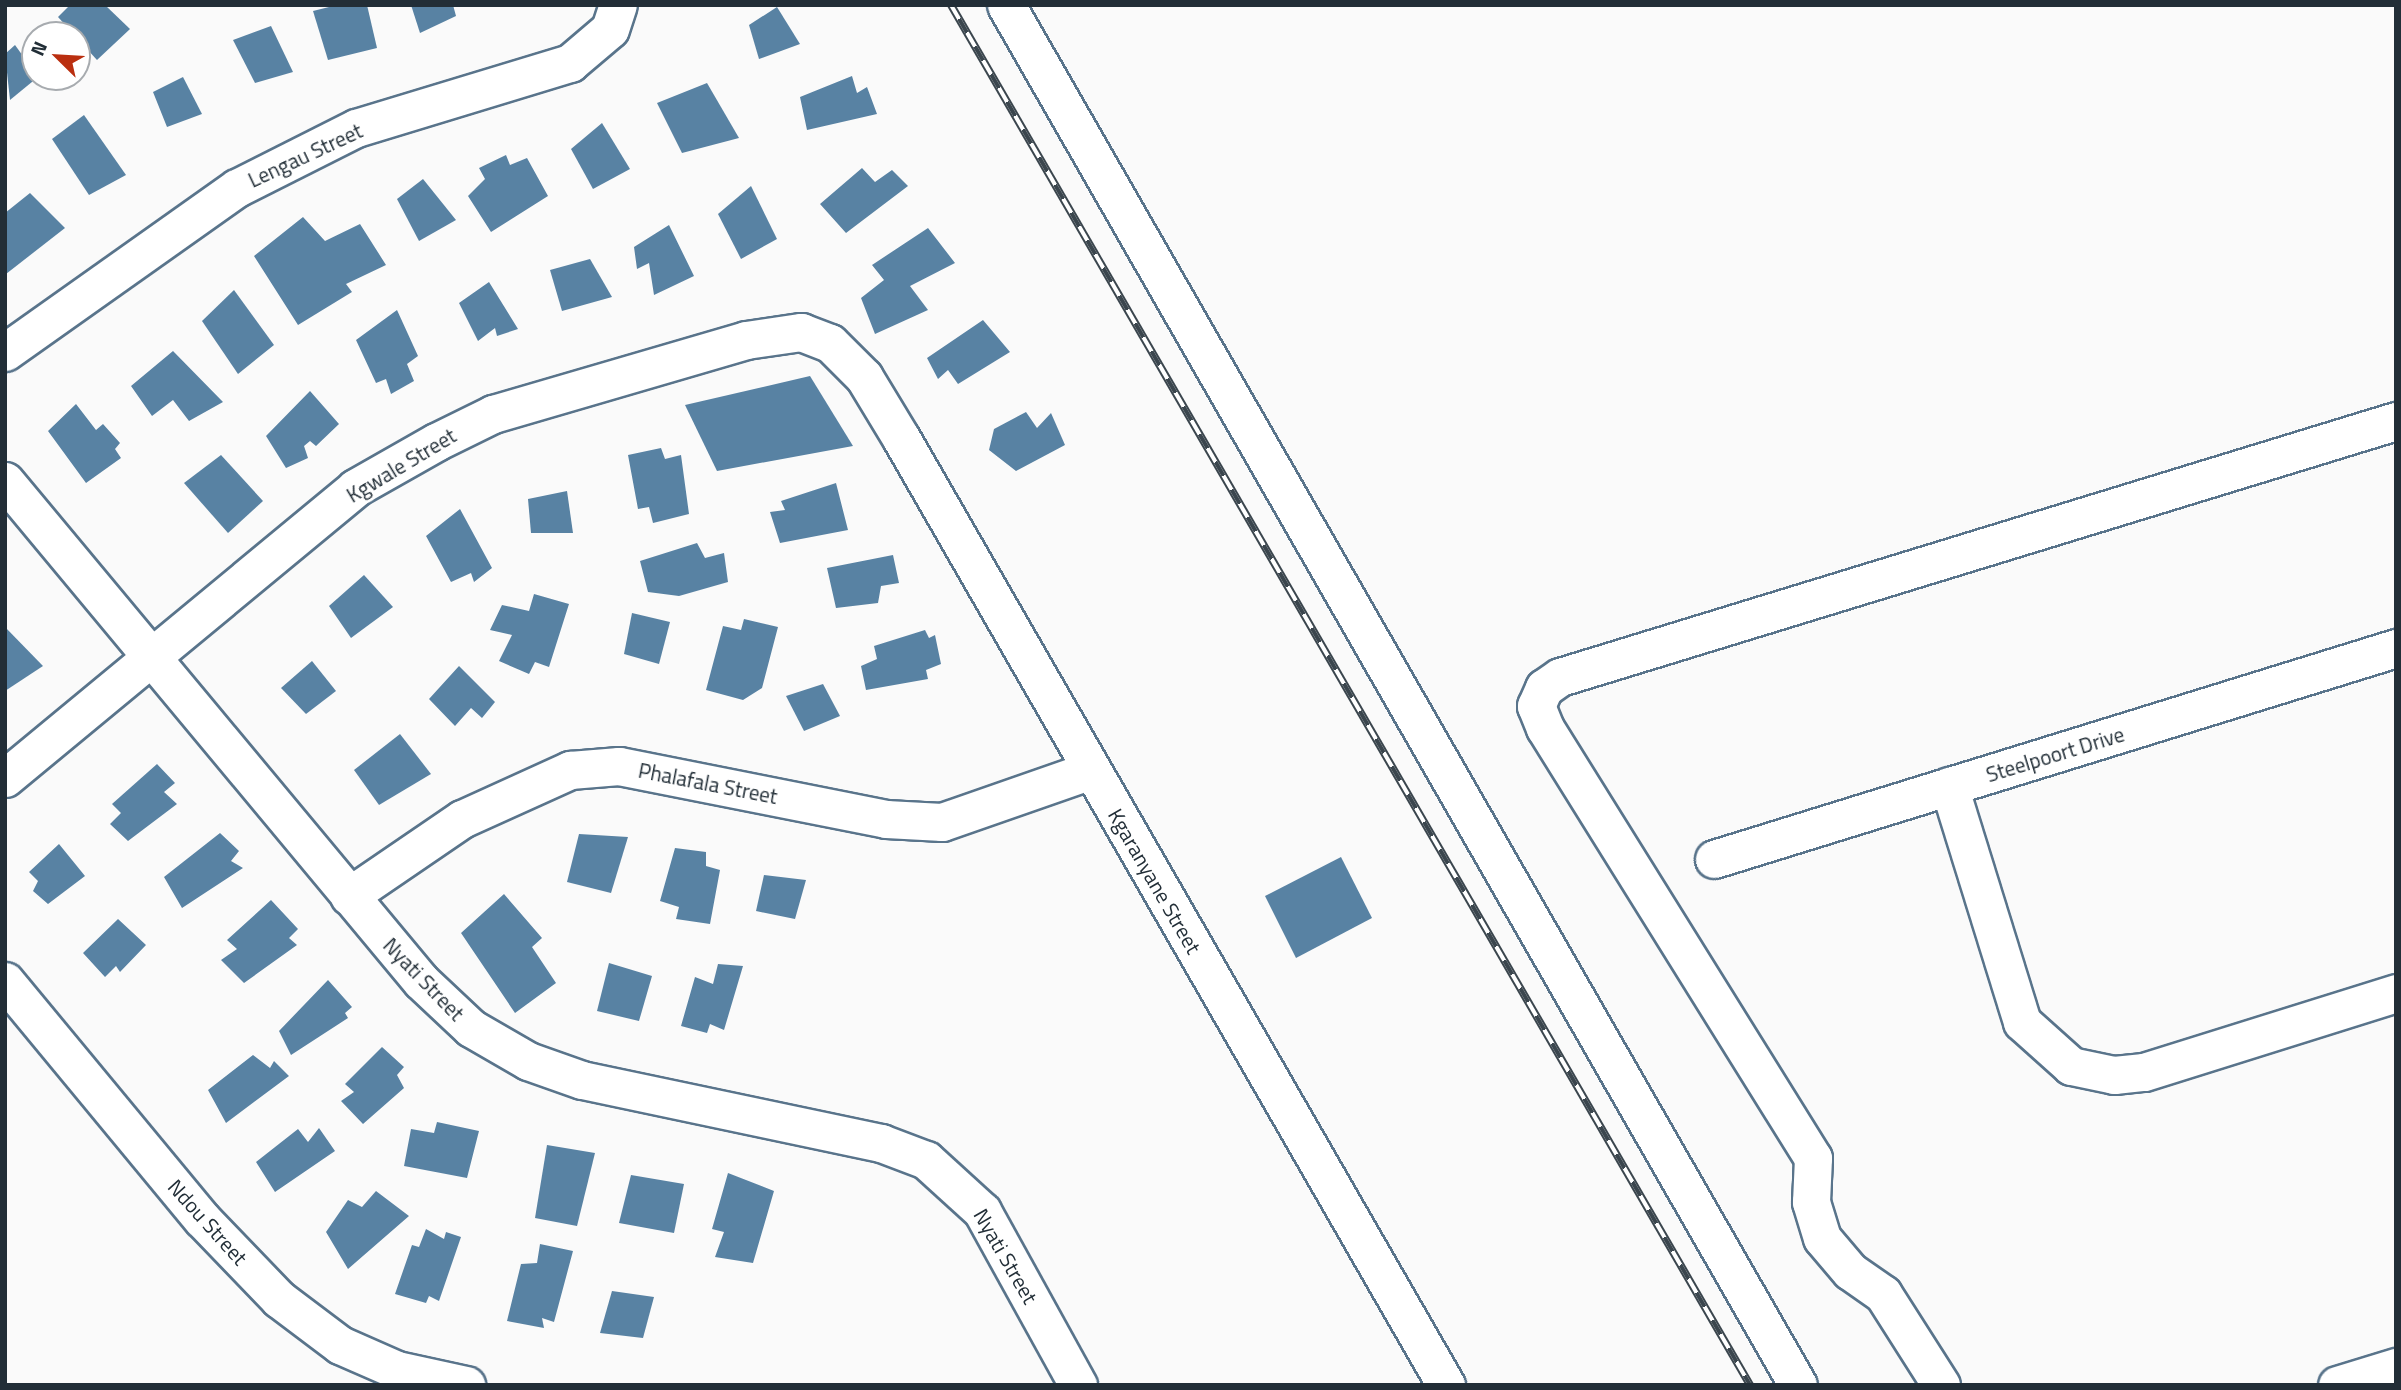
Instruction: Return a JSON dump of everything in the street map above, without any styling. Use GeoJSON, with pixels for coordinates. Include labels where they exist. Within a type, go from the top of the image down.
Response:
{"type":"FeatureCollection","features":[{"type":"Feature","properties":{"kind":"street","name":"Lengau Street"},"geometry":{"type":"LineString","coordinates":[[5,352],[237,188],[356,128],[570,63],[610,29],[618,5]]}},
{"type":"Feature","properties":{"kind":"street"},"geometry":{"type":"LineString","coordinates":[[1006,5],[1798,1385]]}},
{"type":"Feature","properties":{"kind":"street","name":"Kgwale Street"},"geometry":{"type":"LineString","coordinates":[[5,778],[153,659],[355,488],[493,414],[776,333],[801,332],[830,343],[864,377]]}},
{"type":"Feature","properties":{"kind":"street","name":"Kgaranyane Street"},"geometry":{"type":"LineString","coordinates":[[864,377],[1446,1385]]}},
{"type":"Feature","properties":{"kind":"street"},"geometry":{"type":"LineString","coordinates":[[1941,1385],[1883,1294],[1850,1271],[1822,1238],[1811,1202],[1813,1158],[1545,728],[1536,706],[1544,688],[1560,677],[2396,421]]}},
{"type":"Feature","properties":{"kind":"street","name":"Nyati Street"},"geometry":{"type":"LineString","coordinates":[[5,481],[421,981],[471,1028],[527,1061],[582,1080],[881,1143],[926,1160],[982,1211],[1078,1385]]}},
{"type":"Feature","properties":{"kind":"street","name":"Steelpoort Drive"},"geometry":{"type":"LineString","coordinates":[[1714,859],[2396,648]]}},
{"type":"Feature","properties":{"kind":"street","name":"Phalafala Street"},"geometry":{"type":"LineString","coordinates":[[349,896],[462,819],[570,770],[619,766],[886,819],[942,822],[1091,770]]}},
{"type":"Feature","properties":{"kind":"street"},"geometry":{"type":"LineString","coordinates":[[1949,786],[2022,1022],[2071,1066],[2114,1075],[2144,1072],[2396,993]]}},
{"type":"Feature","properties":{"kind":"street","name":"Ndou Street"},"geometry":{"type":"LineString","coordinates":[[5,981],[202,1219],[279,1299],[340,1345],[397,1370],[466,1385]]}},
{"type":"Feature","properties":{"kind":"street"},"geometry":{"type":"LineString","coordinates":[[2337,1385],[2396,1367]]}},
{"type":"Feature","properties":{"kind":"building"},"geometry":{"type":"Polygon","coordinates":[[[70,5],[105,5],[130,29],[97,60],[91,53],[91,21],[62,21],[58,17],[70,5]]]}},
{"type":"Feature","properties":{"kind":"building"},"geometry":{"type":"Polygon","coordinates":[[[337,5],[367,5],[377,48],[328,60],[313,11],[337,5]]]}},
{"type":"Feature","properties":{"kind":"building"},"geometry":{"type":"Polygon","coordinates":[[[411,5],[453,5],[456,16],[420,33],[411,5]]]}},
{"type":"Feature","properties":{"kind":"building"},"geometry":{"type":"Polygon","coordinates":[[[777,7],[800,44],[759,59],[749,25],[777,7]]]}},
{"type":"Feature","properties":{"kind":"building"},"geometry":{"type":"Polygon","coordinates":[[[271,26],[293,72],[255,83],[233,40],[271,26]]]}},
{"type":"Feature","properties":{"kind":"building"},"geometry":{"type":"Polygon","coordinates":[[[15,45],[21,53],[21,91],[10,100],[5,54],[15,45]]]}},
{"type":"Feature","properties":{"kind":"building"},"geometry":{"type":"Polygon","coordinates":[[[852,76],[857,93],[867,87],[877,114],[807,130],[800,97],[852,76]]]}},
{"type":"Feature","properties":{"kind":"building"},"geometry":{"type":"Polygon","coordinates":[[[183,77],[202,114],[167,127],[153,92],[183,77]]]}},
{"type":"Feature","properties":{"kind":"building"},"geometry":{"type":"Polygon","coordinates":[[[707,83],[739,138],[682,153],[657,103],[707,83]]]}},
{"type":"Feature","properties":{"kind":"building"},"geometry":{"type":"Polygon","coordinates":[[[84,115],[126,175],[89,195],[52,139],[84,115]]]}},
{"type":"Feature","properties":{"kind":"building"},"geometry":{"type":"Polygon","coordinates":[[[602,123],[630,169],[593,189],[571,149],[602,123]]]}},
{"type":"Feature","properties":{"kind":"building"},"geometry":{"type":"Polygon","coordinates":[[[506,155],[510,165],[527,158],[548,196],[491,232],[468,196],[485,179],[479,168],[506,155]]]}},
{"type":"Feature","properties":{"kind":"building"},"geometry":{"type":"Polygon","coordinates":[[[862,168],[875,182],[892,170],[908,186],[846,233],[820,204],[862,168]]]}},
{"type":"Feature","properties":{"kind":"building"},"geometry":{"type":"Polygon","coordinates":[[[423,179],[456,220],[419,241],[397,199],[423,179]]]}},
{"type":"Feature","properties":{"kind":"building"},"geometry":{"type":"Polygon","coordinates":[[[751,186],[777,239],[741,259],[718,214],[751,186]]]}},
{"type":"Feature","properties":{"kind":"building"},"geometry":{"type":"Polygon","coordinates":[[[30,193],[65,228],[6,274],[5,213],[30,193]]]}},
{"type":"Feature","properties":{"kind":"building"},"geometry":{"type":"Polygon","coordinates":[[[303,217],[325,241],[360,224],[386,265],[346,284],[352,292],[298,325],[254,256],[303,217]]]}},
{"type":"Feature","properties":{"kind":"building"},"geometry":{"type":"Polygon","coordinates":[[[669,225],[694,276],[654,295],[649,263],[637,269],[634,247],[669,225]]]}},
{"type":"Feature","properties":{"kind":"building"},"geometry":{"type":"Polygon","coordinates":[[[928,228],[955,263],[910,286],[928,310],[875,334],[861,298],[884,280],[872,265],[928,228]]]}},
{"type":"Feature","properties":{"kind":"building"},"geometry":{"type":"Polygon","coordinates":[[[590,259],[612,297],[562,311],[550,270],[590,259]]]}},
{"type":"Feature","properties":{"kind":"building"},"geometry":{"type":"Polygon","coordinates":[[[489,282],[518,329],[497,336],[495,328],[478,341],[459,303],[489,282]]]}},
{"type":"Feature","properties":{"kind":"building"},"geometry":{"type":"Polygon","coordinates":[[[234,290],[274,345],[238,374],[202,321],[234,290]]]}},
{"type":"Feature","properties":{"kind":"building"},"geometry":{"type":"Polygon","coordinates":[[[397,310],[418,356],[407,364],[414,381],[391,394],[386,379],[376,383],[356,340],[397,310]]]}},
{"type":"Feature","properties":{"kind":"building"},"geometry":{"type":"Polygon","coordinates":[[[983,320],[1010,352],[958,384],[948,370],[938,379],[927,358],[983,320]]]}},
{"type":"Feature","properties":{"kind":"building"},"geometry":{"type":"Polygon","coordinates":[[[173,351],[223,402],[189,421],[173,400],[152,416],[131,386],[173,351]]]}},
{"type":"Feature","properties":{"kind":"building"},"geometry":{"type":"Polygon","coordinates":[[[810,376],[853,446],[717,471],[685,405],[810,376]]]}},
{"type":"Feature","properties":{"kind":"building"},"geometry":{"type":"Polygon","coordinates":[[[310,391],[339,424],[316,446],[310,441],[304,446],[308,458],[286,468],[266,436],[310,391]]]}},
{"type":"Feature","properties":{"kind":"building"},"geometry":{"type":"Polygon","coordinates":[[[76,404],[96,430],[103,424],[120,443],[115,449],[121,458],[86,483],[48,431],[76,404]]]}},
{"type":"Feature","properties":{"kind":"building"},"geometry":{"type":"Polygon","coordinates":[[[1026,412],[1037,428],[1051,413],[1065,445],[1016,471],[989,450],[994,429],[1026,412]]]}},
{"type":"Feature","properties":{"kind":"building"},"geometry":{"type":"Polygon","coordinates":[[[661,448],[665,459],[681,455],[689,514],[653,523],[649,507],[638,509],[628,455],[661,448]]]}},
{"type":"Feature","properties":{"kind":"building"},"geometry":{"type":"Polygon","coordinates":[[[221,455],[263,501],[228,533],[184,483],[221,455]]]}},
{"type":"Feature","properties":{"kind":"building"},"geometry":{"type":"Polygon","coordinates":[[[836,483],[848,530],[780,543],[770,512],[785,510],[781,501],[836,483]]]}},
{"type":"Feature","properties":{"kind":"building"},"geometry":{"type":"Polygon","coordinates":[[[567,491],[573,533],[531,533],[528,499],[567,491]]]}},
{"type":"Feature","properties":{"kind":"building"},"geometry":{"type":"Polygon","coordinates":[[[460,509],[492,568],[474,582],[471,573],[451,582],[426,536],[460,509]]]}},
{"type":"Feature","properties":{"kind":"building"},"geometry":{"type":"Polygon","coordinates":[[[697,543],[705,558],[724,553],[728,582],[679,596],[648,592],[640,561],[697,543]]]}},
{"type":"Feature","properties":{"kind":"building"},"geometry":{"type":"Polygon","coordinates":[[[893,555],[899,583],[881,586],[878,603],[836,608],[827,568],[893,555]]]}},
{"type":"Feature","properties":{"kind":"building"},"geometry":{"type":"Polygon","coordinates":[[[364,575],[393,607],[351,638],[329,606],[364,575]]]}},
{"type":"Feature","properties":{"kind":"building"},"geometry":{"type":"Polygon","coordinates":[[[534,594],[569,604],[549,667],[535,662],[529,674],[499,661],[512,635],[490,630],[502,605],[529,611],[534,594]]]}},
{"type":"Feature","properties":{"kind":"building"},"geometry":{"type":"Polygon","coordinates":[[[632,613],[670,622],[659,664],[624,654],[632,613]]]}},
{"type":"Feature","properties":{"kind":"building"},"geometry":{"type":"Polygon","coordinates":[[[744,619],[778,627],[762,688],[743,700],[706,690],[723,626],[741,630],[744,619]]]}},
{"type":"Feature","properties":{"kind":"building"},"geometry":{"type":"Polygon","coordinates":[[[5,627],[43,666],[5,691],[5,627]]]}},
{"type":"Feature","properties":{"kind":"building"},"geometry":{"type":"Polygon","coordinates":[[[925,630],[929,638],[935,635],[941,664],[926,670],[928,679],[866,690],[861,666],[877,659],[874,646],[925,630]]]}},
{"type":"Feature","properties":{"kind":"building"},"geometry":{"type":"Polygon","coordinates":[[[312,661],[336,691],[306,714],[281,688],[312,661]]]}},
{"type":"Feature","properties":{"kind":"building"},"geometry":{"type":"Polygon","coordinates":[[[459,666],[495,702],[482,718],[471,708],[455,726],[429,699],[459,666]]]}},
{"type":"Feature","properties":{"kind":"building"},"geometry":{"type":"Polygon","coordinates":[[[823,684],[840,716],[804,731],[786,696],[823,684]]]}},
{"type":"Feature","properties":{"kind":"building"},"geometry":{"type":"Polygon","coordinates":[[[400,734],[431,774],[379,805],[354,770],[400,734]]]}},
{"type":"Feature","properties":{"kind":"building"},"geometry":{"type":"Polygon","coordinates":[[[157,764],[175,783],[164,792],[177,804],[128,841],[110,824],[121,813],[112,804],[157,764]]]}},
{"type":"Feature","properties":{"kind":"building"},"geometry":{"type":"Polygon","coordinates":[[[220,833],[239,851],[231,861],[243,868],[182,908],[164,877],[220,833]]]}},
{"type":"Feature","properties":{"kind":"building"},"geometry":{"type":"Polygon","coordinates":[[[579,834],[628,837],[611,893],[567,882],[579,834]]]}},
{"type":"Feature","properties":{"kind":"building"},"geometry":{"type":"Polygon","coordinates":[[[59,844],[85,876],[48,904],[33,891],[38,881],[29,872],[59,844]]]}},
{"type":"Feature","properties":{"kind":"building"},"geometry":{"type":"Polygon","coordinates":[[[675,848],[706,852],[706,866],[720,870],[710,924],[676,919],[679,907],[660,901],[675,848]]]}},
{"type":"Feature","properties":{"kind":"building"},"geometry":{"type":"Polygon","coordinates":[[[1341,857],[1372,918],[1296,958],[1265,896],[1341,857]]]}},
{"type":"Feature","properties":{"kind":"building"},"geometry":{"type":"Polygon","coordinates":[[[764,875],[806,880],[795,919],[756,911],[764,875]]]}},
{"type":"Feature","properties":{"kind":"building"},"geometry":{"type":"Polygon","coordinates":[[[504,894],[542,938],[532,947],[556,983],[515,1013],[461,933],[504,894]]]}},
{"type":"Feature","properties":{"kind":"building"},"geometry":{"type":"Polygon","coordinates":[[[271,900],[298,929],[289,938],[297,945],[244,983],[221,960],[237,949],[227,940],[271,900]]]}},
{"type":"Feature","properties":{"kind":"building"},"geometry":{"type":"Polygon","coordinates":[[[118,919],[146,945],[120,972],[116,966],[105,977],[83,953],[118,919]]]}},
{"type":"Feature","properties":{"kind":"building"},"geometry":{"type":"Polygon","coordinates":[[[609,963],[652,976],[639,1021],[597,1011],[609,963]]]}},
{"type":"Feature","properties":{"kind":"building"},"geometry":{"type":"Polygon","coordinates":[[[718,964],[743,966],[724,1030],[710,1024],[707,1033],[681,1026],[695,977],[713,984],[718,964]]]}},
{"type":"Feature","properties":{"kind":"building"},"geometry":{"type":"Polygon","coordinates":[[[328,980],[352,1007],[345,1013],[348,1018],[291,1055],[279,1031],[328,980]]]}},
{"type":"Feature","properties":{"kind":"building"},"geometry":{"type":"Polygon","coordinates":[[[382,1047],[404,1067],[397,1075],[404,1088],[363,1124],[341,1101],[354,1092],[345,1084],[382,1047]]]}},
{"type":"Feature","properties":{"kind":"building"},"geometry":{"type":"Polygon","coordinates":[[[253,1055],[270,1068],[274,1061],[289,1076],[226,1123],[208,1090],[253,1055]]]}},
{"type":"Feature","properties":{"kind":"building"},"geometry":{"type":"Polygon","coordinates":[[[437,1122],[479,1131],[467,1178],[404,1166],[411,1129],[434,1133],[437,1122]]]}},
{"type":"Feature","properties":{"kind":"building"},"geometry":{"type":"Polygon","coordinates":[[[319,1128],[335,1151],[275,1192],[256,1162],[298,1129],[308,1142],[319,1128]]]}},
{"type":"Feature","properties":{"kind":"building"},"geometry":{"type":"Polygon","coordinates":[[[547,1145],[595,1153],[577,1226],[535,1218],[547,1145]]]}},
{"type":"Feature","properties":{"kind":"building"},"geometry":{"type":"Polygon","coordinates":[[[728,1173],[774,1191],[753,1263],[715,1257],[724,1232],[712,1229],[728,1173]]]}},
{"type":"Feature","properties":{"kind":"building"},"geometry":{"type":"Polygon","coordinates":[[[631,1175],[684,1184],[674,1233],[619,1223],[631,1175]]]}},
{"type":"Feature","properties":{"kind":"building"},"geometry":{"type":"Polygon","coordinates":[[[376,1191],[409,1216],[348,1269],[326,1232],[348,1200],[362,1207],[376,1191]]]}},
{"type":"Feature","properties":{"kind":"building"},"geometry":{"type":"Polygon","coordinates":[[[426,1229],[444,1239],[446,1232],[461,1237],[439,1301],[429,1296],[426,1303],[395,1294],[412,1245],[419,1247],[426,1229]]]}},
{"type":"Feature","properties":{"kind":"building"},"geometry":{"type":"Polygon","coordinates":[[[540,1244],[573,1251],[554,1322],[542,1318],[544,1328],[507,1321],[521,1264],[537,1263],[540,1244]]]}},
{"type":"Feature","properties":{"kind":"building"},"geometry":{"type":"Polygon","coordinates":[[[612,1291],[654,1297],[643,1338],[600,1333],[612,1291]]]}},
{"type":"Feature","properties":{"kind":"railway"},"geometry":{"type":"LineString","coordinates":[[951,5],[1750,1385]]}}]}
